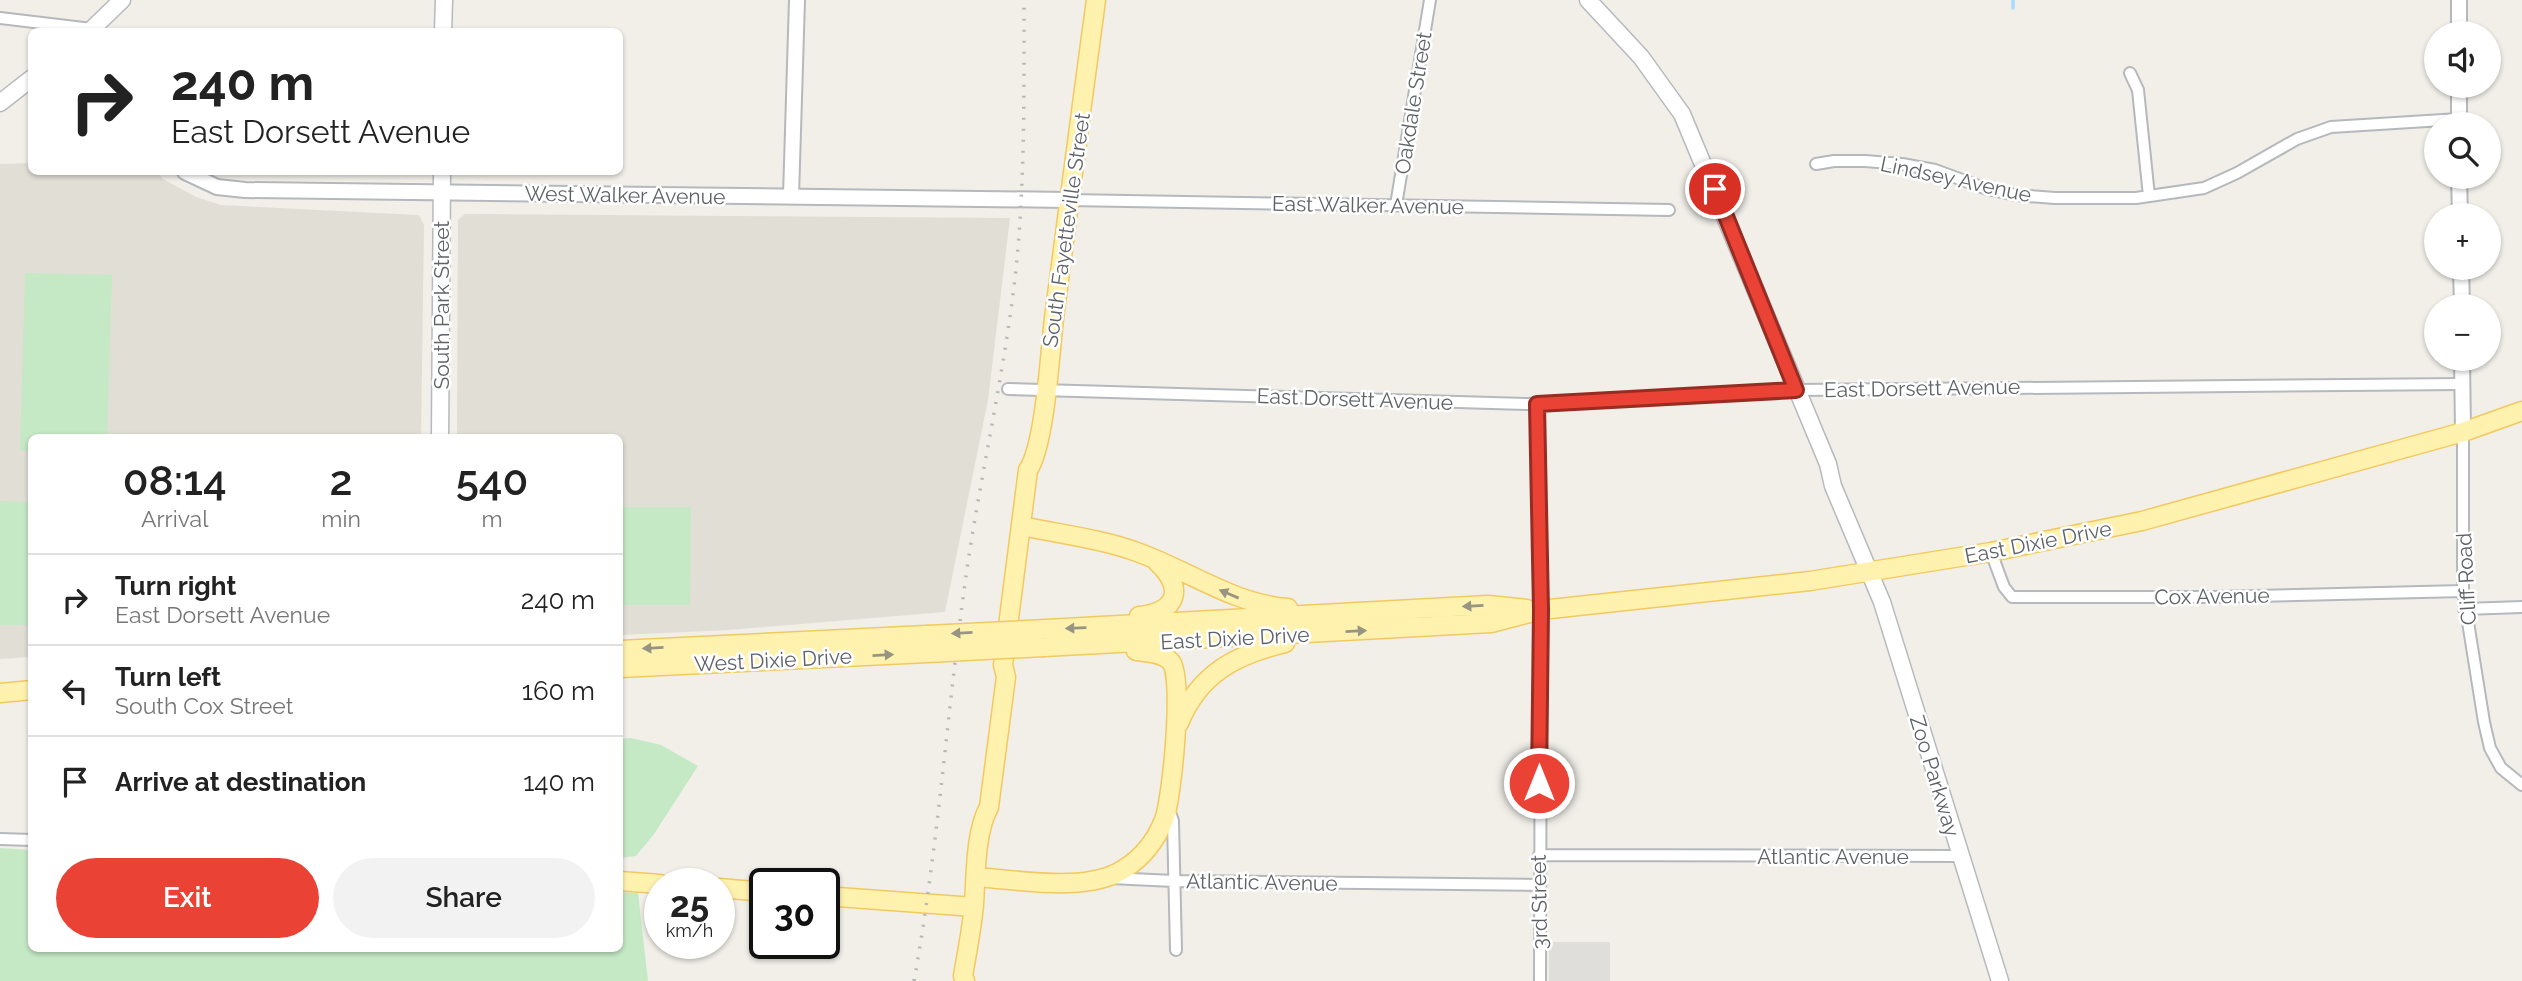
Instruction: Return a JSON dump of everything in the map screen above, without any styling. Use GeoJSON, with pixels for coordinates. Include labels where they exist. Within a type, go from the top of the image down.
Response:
{"type":"FeatureCollection","features":[{"type":"Feature","properties":{"kind":"main road"},"geometry":{"type":"LineString","coordinates":[[94,28],[122,0]]}},
{"type":"Feature","properties":{"kind":"main road"},"geometry":{"type":"LineString","coordinates":[[443,28],[444,0]]}},
{"type":"Feature","properties":{"kind":"main road","name":"South Fayetteville Street"},"geometry":{"type":"LineString","coordinates":[[965,981],[963,976],[974,907],[983,816],[989,807],[1006,677],[1003,665],[1028,470],[1035,459],[1045,390],[1096,0]]}},
{"type":"Feature","properties":{"kind":"main road","name":"Zoo Parkway"},"geometry":{"type":"LineString","coordinates":[[1588,0],[1641,57],[1682,114],[1796,390],[1895,642],[1959,856],[2000,981]]}},
{"type":"Feature","properties":{"kind":"main road"},"geometry":{"type":"LineString","coordinates":[[0,103],[28,81]]}},
{"type":"Feature","properties":{"kind":"main road","name":"South Park Street"},"geometry":{"type":"LineString","coordinates":[[440,434],[442,175]]}},
{"type":"Feature","properties":{"kind":"main road","name":"East Dixie Drive"},"geometry":{"type":"LineString","coordinates":[[927,653],[1491,623],[1541,610],[1810,581],[1992,552],[2141,521],[2463,432],[2522,411]]}},
{"type":"Feature","properties":{"kind":"main road","name":"South Fayetteville Street"},"geometry":{"type":"LineString","coordinates":[[1006,677],[1014,666],[1040,471],[1035,459]]}},
{"type":"Feature","properties":{"kind":"main road"},"geometry":{"type":"LineString","coordinates":[[1032,528],[1115,545],[1262,606],[1296,609],[1318,615]]}},
{"type":"Feature","properties":{"kind":"main road"},"geometry":{"type":"LineString","coordinates":[[1106,627],[1131,617],[1159,612],[1172,600],[1175,586],[1171,577],[1154,559]]}},
{"type":"Feature","properties":{"kind":"main road","name":"East Dixie Drive"},"geometry":{"type":"LineString","coordinates":[[927,635],[1488,605],[1541,610]]}},
{"type":"Feature","properties":{"kind":"main road"},"geometry":{"type":"LineString","coordinates":[[1176,731],[1190,700],[1214,672],[1243,656],[1330,633]]}},
{"type":"Feature","properties":{"kind":"main road","name":"West Dixie Drive"},"geometry":{"type":"LineString","coordinates":[[623,650],[927,635]]}},
{"type":"Feature","properties":{"kind":"main road"},"geometry":{"type":"LineString","coordinates":[[1092,646],[1157,654],[1172,663],[1177,676],[1176,731],[1169,807],[1154,840],[1144,852],[1122,870],[1104,878]]}},
{"type":"Feature","properties":{"kind":"main road","name":"West Dixie Drive"},"geometry":{"type":"LineString","coordinates":[[623,668],[927,653]]}},
{"type":"Feature","properties":{"kind":"main road"},"geometry":{"type":"LineString","coordinates":[[0,693],[28,690]]}},
{"type":"Feature","properties":{"kind":"main road","name":"South Fayetteville Street"},"geometry":{"type":"LineString","coordinates":[[972,981],[995,817],[989,807]]}},
{"type":"Feature","properties":{"kind":"main road","name":"Atlantic Avenue"},"geometry":{"type":"LineString","coordinates":[[987,878],[1056,883],[1104,878]]}},
{"type":"Feature","properties":{"kind":"main road"},"geometry":{"type":"LineString","coordinates":[[623,881],[644,883]]}},
{"type":"Feature","properties":{"kind":"main road"},"geometry":{"type":"LineString","coordinates":[[840,897],[974,907]]}},
{"type":"Feature","properties":{"kind":"street"},"geometry":{"type":"LineString","coordinates":[[791,196],[797,0]]}},
{"type":"Feature","properties":{"kind":"street","name":"Oakdale Street"},"geometry":{"type":"LineString","coordinates":[[1396,205],[1430,0]]}},
{"type":"Feature","properties":{"kind":"street"},"geometry":{"type":"LineString","coordinates":[[2459,0],[2459,21]]}},
{"type":"Feature","properties":{"kind":"street"},"geometry":{"type":"LineString","coordinates":[[0,18],[70,28]]}},
{"type":"Feature","properties":{"kind":"street"},"geometry":{"type":"LineString","coordinates":[[2130,73],[2138,90],[2148,196]]}},
{"type":"Feature","properties":{"kind":"street","name":"Lindsey Avenue"},"geometry":{"type":"LineString","coordinates":[[1816,164],[1902,164],[1935,170],[1987,189],[2016,195],[2055,198],[2148,196],[2204,188],[2237,173],[2297,139],[2330,127],[2424,123]]}},
{"type":"Feature","properties":{"kind":"street","name":"West Walker Avenue"},"geometry":{"type":"LineString","coordinates":[[191,175],[217,187],[246,190],[791,196],[954,201],[1068,200]]}},
{"type":"Feature","properties":{"kind":"street","name":"East Walker Avenue"},"geometry":{"type":"LineString","coordinates":[[1068,200],[1669,210]]}},
{"type":"Feature","properties":{"kind":"street","name":"Cliff Road"},"geometry":{"type":"LineString","coordinates":[[2462,371],[2464,609],[2490,748],[2501,768],[2522,786]]}},
{"type":"Feature","properties":{"kind":"street","name":"East Dorsett Avenue"},"geometry":{"type":"LineString","coordinates":[[1008,389],[1537,404],[1796,390],[2463,384]]}},
{"type":"Feature","properties":{"kind":"street","name":"3rd Street"},"geometry":{"type":"LineString","coordinates":[[1537,404],[1541,610],[1540,981]]}},
{"type":"Feature","properties":{"kind":"street","name":"Cox Avenue"},"geometry":{"type":"LineString","coordinates":[[1992,552],[2004,587],[2012,597],[2213,597],[2463,591]]}},
{"type":"Feature","properties":{"kind":"street"},"geometry":{"type":"LineString","coordinates":[[2464,609],[2522,607]]}},
{"type":"Feature","properties":{"kind":"street"},"geometry":{"type":"LineString","coordinates":[[1169,807],[1173,821],[1176,950]]}},
{"type":"Feature","properties":{"kind":"street"},"geometry":{"type":"LineString","coordinates":[[0,839],[28,840]]}},
{"type":"Feature","properties":{"kind":"street","name":"Atlantic Avenue"},"geometry":{"type":"LineString","coordinates":[[1539,855],[1959,856]]}},
{"type":"Feature","properties":{"kind":"street","name":"Atlantic Avenue"},"geometry":{"type":"LineString","coordinates":[[1104,878],[1539,885]]}},
{"type":"Feature","properties":{"kind":"shaded area"},"geometry":{"type":"Polygon","coordinates":[[[28,163],[28,175],[160,175],[196,197],[221,205],[419,215],[424,225],[421,434],[28,434],[28,657],[0,659],[0,164],[28,163]]]}},
{"type":"Feature","properties":{"kind":"shaded area"},"geometry":{"type":"Polygon","coordinates":[[[465,214],[1010,218],[988,400],[945,612],[729,630],[623,635],[623,434],[457,434],[458,220],[465,214]]]}},
{"type":"Feature","properties":{"kind":"shaded area"},"geometry":{"type":"Polygon","coordinates":[[[1549,942],[1610,942],[1610,981],[1549,981],[1549,942]]]}},
{"type":"Feature","properties":{"kind":"green space"},"geometry":{"type":"Polygon","coordinates":[[[25,273],[112,275],[107,434],[28,434],[28,451],[20,451],[25,273]]]}},
{"type":"Feature","properties":{"kind":"green space"},"geometry":{"type":"Polygon","coordinates":[[[0,501],[28,502],[28,625],[0,625],[0,501]]]}},
{"type":"Feature","properties":{"kind":"green space"},"geometry":{"type":"Polygon","coordinates":[[[623,507],[691,507],[690,605],[623,605],[623,507]]]}},
{"type":"Feature","properties":{"kind":"green space"},"geometry":{"type":"Polygon","coordinates":[[[623,739],[661,745],[698,766],[654,834],[636,856],[623,858],[623,739]]]}},
{"type":"Feature","properties":{"kind":"green space"},"geometry":{"type":"Polygon","coordinates":[[[0,848],[28,850],[28,952],[623,952],[623,892],[638,893],[648,981],[0,981],[0,848]]]}},
{"type":"Feature","properties":{"kind":"waterway"},"geometry":{"type":"LineString","coordinates":[[2013,0],[2013,8]]}},
{"type":"Feature","properties":{"kind":"railway"},"geometry":{"type":"LineString","coordinates":[[914,981],[929,886],[969,557],[1005,352],[1016,269],[1022,169],[1024,0]]}},
{"type":"Feature","properties":{"kind":"route"},"geometry":{"type":"LineString","coordinates":[[1539,783],[1541,610],[1537,404],[1796,390],[1715,189]]}}]}
